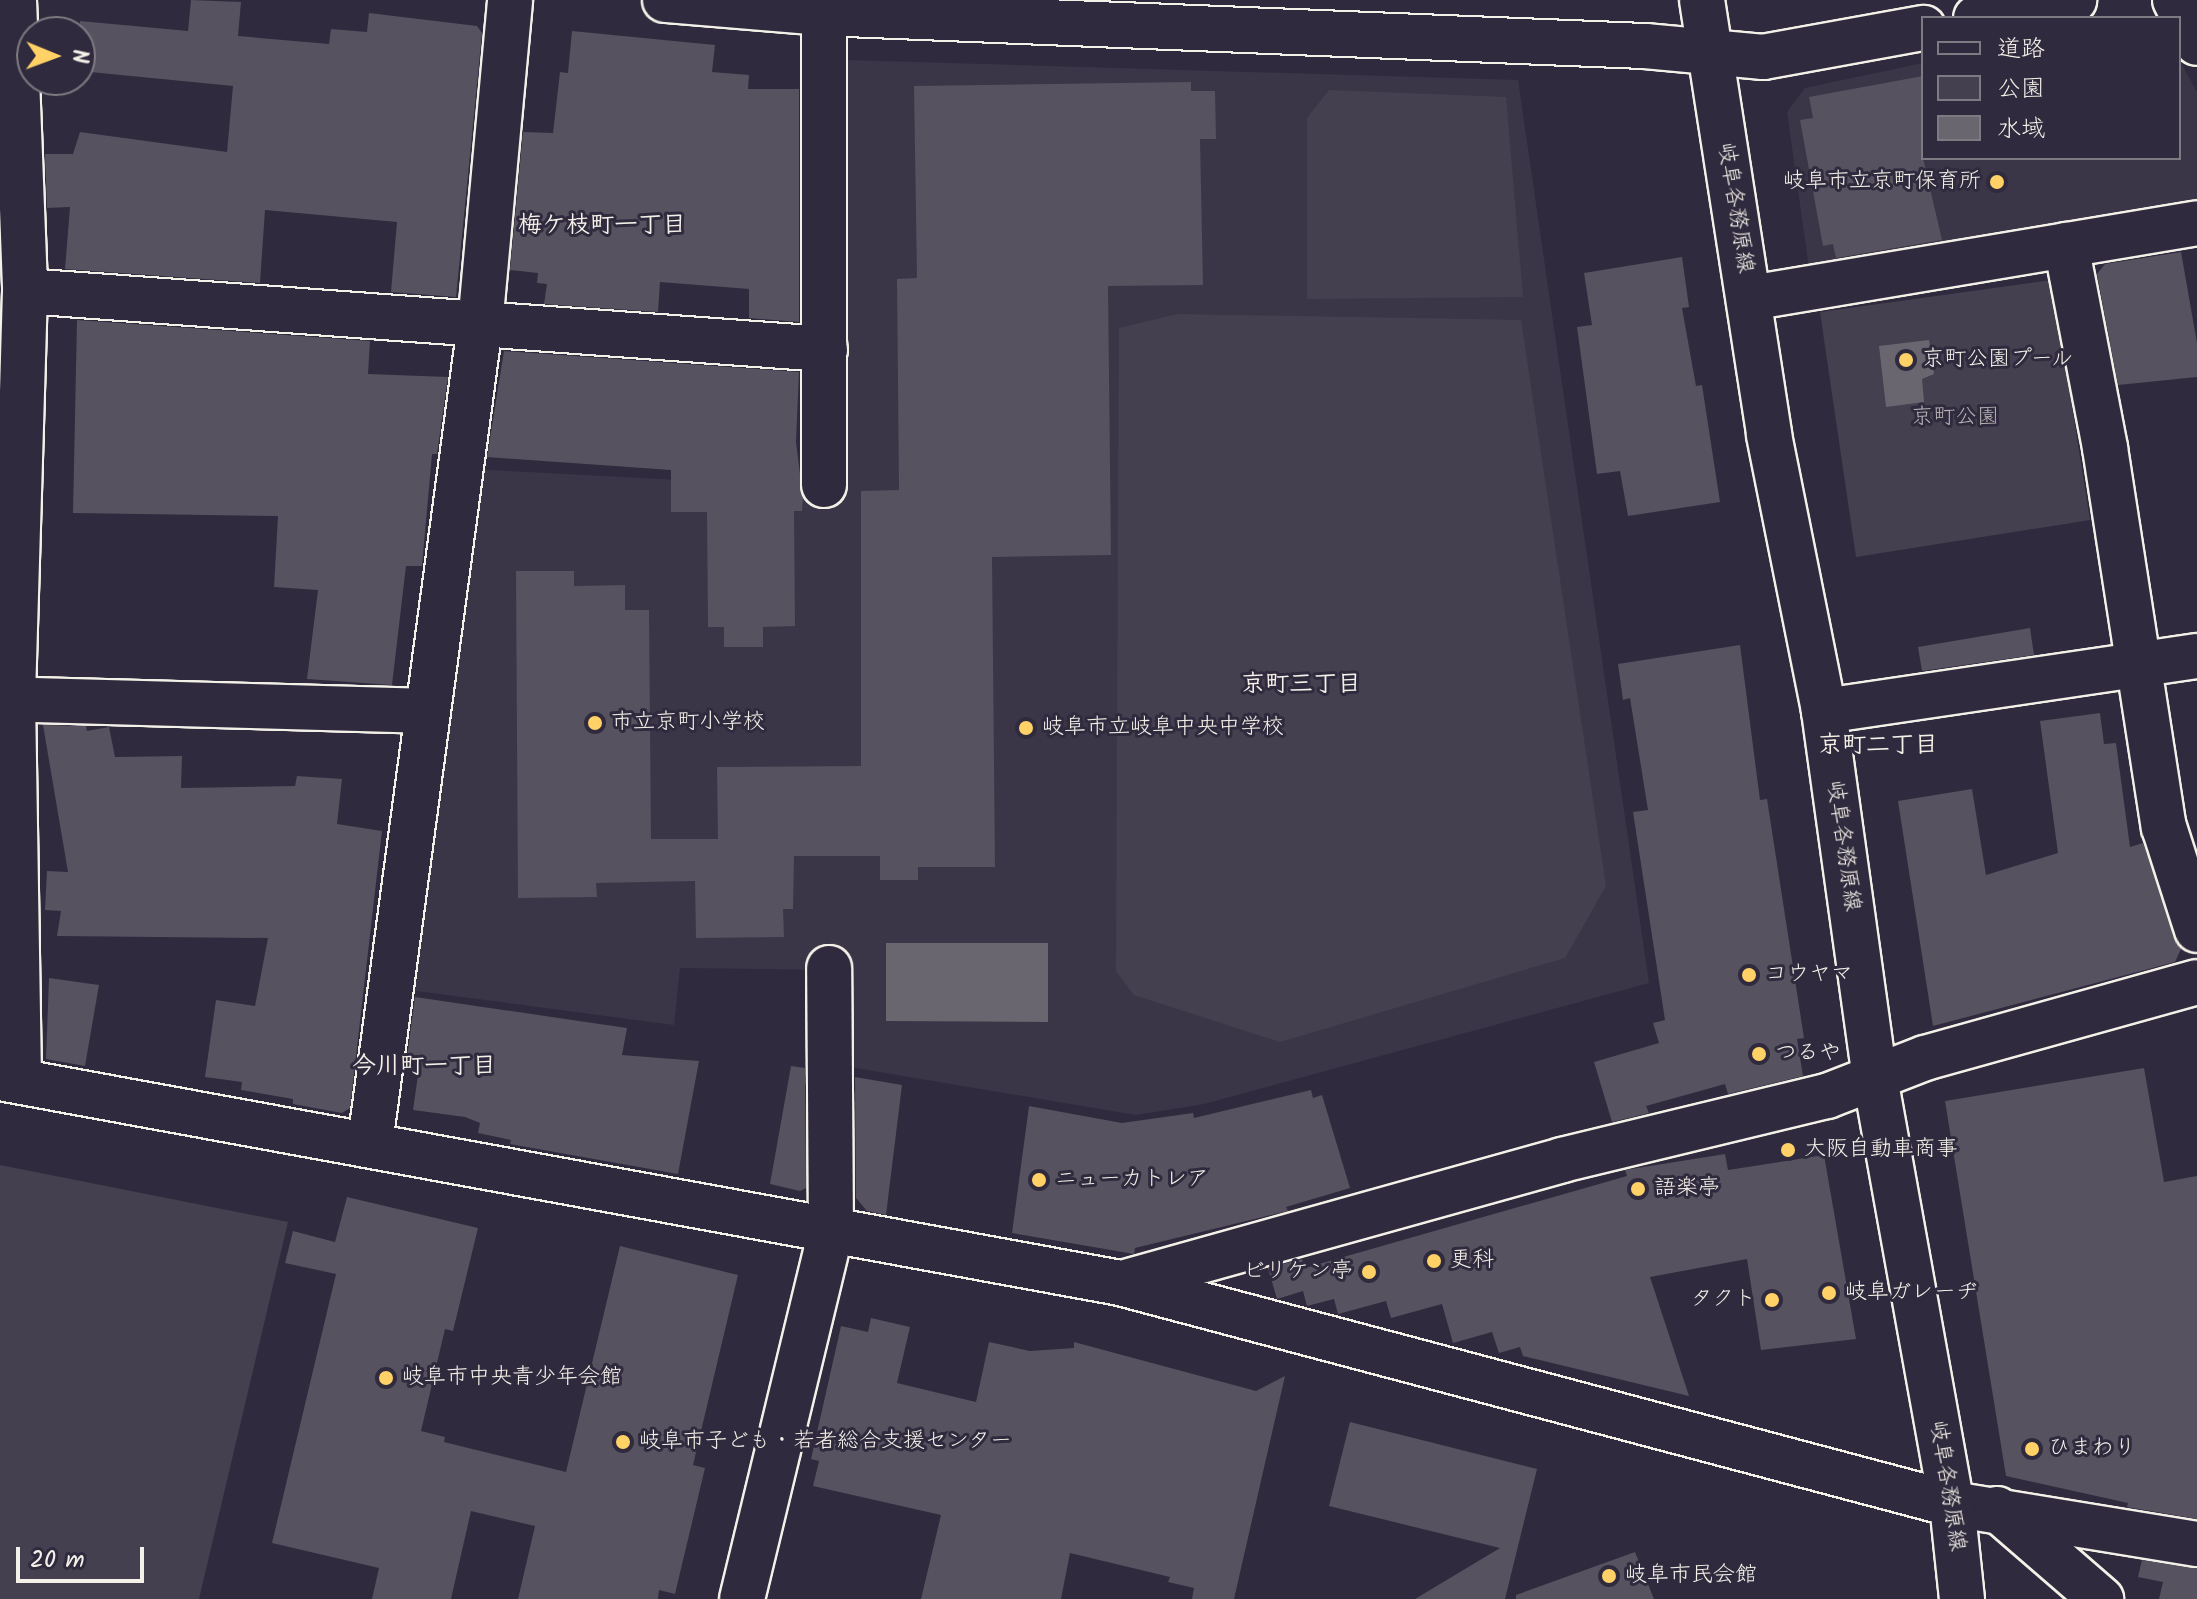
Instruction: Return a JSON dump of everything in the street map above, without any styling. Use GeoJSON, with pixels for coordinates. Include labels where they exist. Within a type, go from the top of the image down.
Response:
{"type":"FeatureCollection","features":[{"type":"Feature","properties":{"kind":"street"},"geometry":{"type":"LineString","coordinates":[[14,0],[25,291],[12,407],[6,699],[10,1079],[1120,1283],[1952,1504],[1995,1508],[2197,1544]]}},
{"type":"Feature","properties":{"kind":"street"},"geometry":{"type":"LineString","coordinates":[[370,1143],[480,325],[510,0]]}},
{"type":"Feature","properties":{"kind":"street"},"geometry":{"type":"LineString","coordinates":[[665,0],[1763,57],[1921,28]]}},
{"type":"Feature","properties":{"kind":"street","name":"岐阜各務原線"},"geometry":{"type":"LineString","coordinates":[[1702,0],[1769,435],[1824,711],[1875,1078],[1952,1504],[1962,1599]]}},
{"type":"Feature","properties":{"kind":"street"},"geometry":{"type":"LineString","coordinates":[[1987,16],[2074,0]]}},
{"type":"Feature","properties":{"kind":"street"},"geometry":{"type":"LineString","coordinates":[[2175,0],[2197,43]]}},
{"type":"Feature","properties":{"kind":"street"},"geometry":{"type":"LineString","coordinates":[[823,6],[824,485]]}},
{"type":"Feature","properties":{"kind":"street"},"geometry":{"type":"LineString","coordinates":[[1750,298],[2197,223]]}},
{"type":"Feature","properties":{"kind":"street"},"geometry":{"type":"LineString","coordinates":[[2066,245],[2105,448],[2164,827],[2197,930]]}},
{"type":"Feature","properties":{"kind":"street"},"geometry":{"type":"LineString","coordinates":[[25,291],[825,349]]}},
{"type":"Feature","properties":{"kind":"street"},"geometry":{"type":"LineString","coordinates":[[1824,711],[2197,656]]}},
{"type":"Feature","properties":{"kind":"street"},"geometry":{"type":"LineString","coordinates":[[6,699],[427,711]]}},
{"type":"Feature","properties":{"kind":"street"},"geometry":{"type":"LineString","coordinates":[[742,1599],[831,1231],[829,968]]}},
{"type":"Feature","properties":{"kind":"street"},"geometry":{"type":"LineString","coordinates":[[1120,1283],[1562,1160],[1827,1096],[1925,1058],[2197,982]]}},
{"type":"Feature","properties":{"kind":"street"},"geometry":{"type":"LineString","coordinates":[[1995,1508],[2101,1599]]}},
{"type":"Feature","properties":{"kind":"shaded area","name":"岐阜市立岐阜中央中学校"},"geometry":{"type":"Polygon","coordinates":[[[846,60],[1518,80],[1649,983],[1204,1104],[1136,1115],[844,1066],[841,970],[680,968],[674,1025],[409,990],[471,469],[831,488],[846,60]]]}},
{"type":"Feature","properties":{"kind":"shaded area","name":"岐阜市立京町保育所"},"geometry":{"type":"Polygon","coordinates":[[[1921,63],[1921,160],[2181,160],[2181,63],[2197,92],[2197,205],[1809,268],[1787,112],[1805,88],[1921,63]]]}},
{"type":"Feature","properties":{"kind":"green space"},"geometry":{"type":"Polygon","coordinates":[[[1329,90],[1506,97],[1523,297],[1307,299],[1307,118],[1329,90]]]}},
{"type":"Feature","properties":{"kind":"green space","name":"京町公園"},"geometry":{"type":"Polygon","coordinates":[[[2052,280],[2090,520],[1856,557],[1820,312],[2052,280]]]}},
{"type":"Feature","properties":{"kind":"green space"},"geometry":{"type":"Polygon","coordinates":[[[1178,314],[1521,320],[1606,886],[1565,958],[1280,1042],[1134,995],[1116,971],[1119,328],[1178,314]]]}},
{"type":"Feature","properties":{"kind":"green space"},"geometry":{"type":"Polygon","coordinates":[[[0,1165],[288,1222],[199,1599],[0,1599],[0,1165]]]}},
{"type":"Feature","properties":{"kind":"water","name":"京町公園プール"},"geometry":{"type":"Polygon","coordinates":[[[1929,340],[1934,374],[1922,379],[1924,402],[1886,407],[1879,346],[1929,340]]]}},
{"type":"Feature","properties":{"kind":"water"},"geometry":{"type":"Polygon","coordinates":[[[886,943],[1048,943],[1048,1022],[886,1021],[886,943]]]}},
{"type":"Feature","properties":{"kind":"building"},"geometry":{"type":"Polygon","coordinates":[[[191,0],[241,2],[238,36],[329,44],[331,29],[367,32],[369,13],[477,26],[482,33],[456,297],[391,292],[397,222],[265,210],[260,283],[65,269],[70,207],[47,208],[45,154],[73,154],[80,132],[227,152],[233,86],[96,73],[96,22],[188,31],[191,0]]]}},
{"type":"Feature","properties":{"kind":"building"},"geometry":{"type":"Polygon","coordinates":[[[572,31],[715,45],[712,72],[749,75],[748,89],[799,89],[799,322],[749,318],[749,289],[660,282],[658,312],[544,304],[547,284],[537,283],[538,273],[510,270],[523,132],[553,133],[560,72],[568,73],[572,31]]]}},
{"type":"Feature","properties":{"kind":"building"},"geometry":{"type":"Polygon","coordinates":[[[1921,76],[1921,160],[1942,240],[1836,258],[1833,244],[1823,246],[1800,120],[1813,118],[1809,97],[1921,76]]]}},
{"type":"Feature","properties":{"kind":"building"},"geometry":{"type":"Polygon","coordinates":[[[1191,82],[1191,91],[1215,91],[1216,139],[1200,139],[1203,285],[1108,286],[1111,555],[992,557],[995,867],[918,867],[918,880],[880,880],[880,856],[794,856],[793,909],[783,909],[784,937],[696,938],[695,881],[596,883],[597,897],[518,898],[516,571],[574,571],[574,586],[625,585],[625,610],[649,610],[651,839],[718,839],[717,767],[861,766],[861,491],[899,490],[897,279],[917,278],[914,86],[1191,82]]]}},
{"type":"Feature","properties":{"kind":"building"},"geometry":{"type":"Polygon","coordinates":[[[2181,252],[2197,343],[2197,377],[2118,385],[2097,274],[2105,264],[2181,252]]]}},
{"type":"Feature","properties":{"kind":"building"},"geometry":{"type":"Polygon","coordinates":[[[1682,257],[1689,307],[1682,308],[1696,386],[1702,385],[1720,502],[1628,516],[1620,471],[1597,474],[1577,327],[1592,325],[1584,273],[1682,257]]]}},
{"type":"Feature","properties":{"kind":"building"},"geometry":{"type":"Polygon","coordinates":[[[77,320],[370,341],[368,374],[448,377],[437,454],[432,454],[422,566],[406,566],[392,685],[307,679],[318,590],[274,587],[278,516],[73,513],[77,320]]]}},
{"type":"Feature","properties":{"kind":"building"},"geometry":{"type":"Polygon","coordinates":[[[504,351],[799,372],[796,442],[803,498],[802,511],[794,511],[795,626],[763,627],[763,647],[724,647],[724,627],[708,627],[707,512],[671,512],[671,470],[487,457],[504,351]]]}},
{"type":"Feature","properties":{"kind":"building"},"geometry":{"type":"Polygon","coordinates":[[[2030,628],[2034,655],[1922,671],[1918,647],[2030,628]]]}},
{"type":"Feature","properties":{"kind":"building"},"geometry":{"type":"Polygon","coordinates":[[[1740,645],[1760,800],[1767,799],[1804,1038],[1797,1039],[1803,1076],[1728,1094],[1725,1084],[1646,1106],[1649,1113],[1612,1122],[1594,1062],[1659,1043],[1653,1023],[1665,1020],[1633,812],[1648,810],[1630,698],[1623,700],[1618,664],[1740,645]]]}},
{"type":"Feature","properties":{"kind":"building"},"geometry":{"type":"Polygon","coordinates":[[[2100,713],[2104,744],[2116,743],[2130,847],[2143,843],[2181,949],[2175,962],[1933,1026],[1898,801],[1972,789],[1986,875],[2058,853],[2040,721],[2100,713]]]}},
{"type":"Feature","properties":{"kind":"building"},"geometry":{"type":"Polygon","coordinates":[[[43,725],[86,726],[87,731],[109,727],[115,757],[182,756],[181,788],[295,786],[297,776],[342,779],[337,824],[382,831],[350,1108],[342,1113],[293,1104],[293,1099],[241,1090],[242,1082],[205,1077],[216,1000],[255,1006],[268,938],[57,936],[61,911],[45,910],[47,871],[68,872],[43,725]]]}},
{"type":"Feature","properties":{"kind":"building"},"geometry":{"type":"Polygon","coordinates":[[[49,978],[99,985],[85,1066],[46,1059],[49,978]]]}},
{"type":"Feature","properties":{"kind":"building"},"geometry":{"type":"Polygon","coordinates":[[[415,997],[627,1028],[622,1055],[699,1061],[678,1174],[510,1144],[511,1140],[478,1133],[480,1123],[465,1117],[413,1110],[421,1054],[406,1065],[415,997]]]}},
{"type":"Feature","properties":{"kind":"building"},"geometry":{"type":"Polygon","coordinates":[[[791,1066],[805,1068],[806,1188],[800,1191],[770,1184],[791,1066]]]}},
{"type":"Feature","properties":{"kind":"building"},"geometry":{"type":"Polygon","coordinates":[[[2144,1068],[2164,1182],[2197,1176],[2197,1519],[2127,1507],[2128,1503],[2006,1476],[1945,1101],[2144,1068]]]}},
{"type":"Feature","properties":{"kind":"building"},"geometry":{"type":"Polygon","coordinates":[[[855,1077],[902,1085],[886,1215],[867,1211],[856,1198],[855,1077]]]}},
{"type":"Feature","properties":{"kind":"building"},"geometry":{"type":"Polygon","coordinates":[[[1311,1090],[1313,1098],[1322,1095],[1350,1188],[1286,1207],[1288,1211],[1135,1248],[1134,1254],[1012,1233],[1029,1106],[1122,1123],[1193,1113],[1194,1118],[1311,1090]]]}},
{"type":"Feature","properties":{"kind":"building"},"geometry":{"type":"Polygon","coordinates":[[[1725,1154],[1728,1170],[1824,1155],[1856,1339],[1761,1350],[1747,1259],[1650,1277],[1689,1396],[1523,1356],[1520,1347],[1499,1353],[1492,1332],[1453,1343],[1442,1304],[1391,1318],[1386,1301],[1338,1314],[1334,1299],[1307,1306],[1303,1291],[1277,1299],[1268,1268],[1302,1259],[1305,1268],[1627,1176],[1625,1170],[1725,1154]]]}},
{"type":"Feature","properties":{"kind":"building"},"geometry":{"type":"Polygon","coordinates":[[[347,1197],[478,1228],[453,1331],[445,1329],[421,1431],[445,1437],[444,1442],[566,1472],[620,1246],[738,1275],[693,1465],[705,1468],[675,1594],[659,1590],[658,1599],[518,1599],[535,1526],[471,1511],[451,1599],[372,1599],[379,1568],[272,1543],[336,1274],[285,1263],[293,1231],[335,1242],[347,1197]]]}},
{"type":"Feature","properties":{"kind":"building"},"geometry":{"type":"Polygon","coordinates":[[[871,1318],[910,1327],[897,1383],[976,1402],[989,1342],[1030,1351],[1074,1348],[1074,1342],[1256,1391],[1285,1376],[1234,1599],[1192,1599],[1194,1588],[1168,1582],[1170,1577],[1070,1553],[1061,1599],[921,1599],[941,1515],[813,1486],[819,1461],[811,1459],[841,1326],[868,1332],[871,1318]]]}},
{"type":"Feature","properties":{"kind":"building"},"geometry":{"type":"Polygon","coordinates":[[[1350,1422],[1537,1469],[1505,1599],[1415,1599],[1500,1548],[1329,1506],[1350,1422]]]}},
{"type":"Feature","properties":{"kind":"building","name":"岐阜市民会館"},"geometry":{"type":"Polygon","coordinates":[[[1635,1552],[1654,1599],[1516,1599],[1516,1595],[1635,1552]]]}},
{"type":"Feature","properties":{"kind":"building"},"geometry":{"type":"Polygon","coordinates":[[[2142,1560],[2197,1568],[2197,1599],[2159,1599],[2163,1582],[2138,1577],[2142,1560]]]}},
{"type":"Feature","properties":{"kind":"place","name":"岐阜市立京町保育所"},"geometry":{"type":"Point","coordinates":[1997,182]}},
{"type":"Feature","properties":{"kind":"place","name":"京町公園プール"},"geometry":{"type":"Point","coordinates":[1906,360]}},
{"type":"Feature","properties":{"kind":"place","name":"市立京町小学校"},"geometry":{"type":"Point","coordinates":[595,723]}},
{"type":"Feature","properties":{"kind":"place","name":"岐阜市立岐阜中央中学校"},"geometry":{"type":"Point","coordinates":[1026,728]}},
{"type":"Feature","properties":{"kind":"place","name":"コウヤマ"},"geometry":{"type":"Point","coordinates":[1749,975]}},
{"type":"Feature","properties":{"kind":"place","name":"つるや"},"geometry":{"type":"Point","coordinates":[1759,1054]}},
{"type":"Feature","properties":{"kind":"place","name":"大阪自動車商事"},"geometry":{"type":"Point","coordinates":[1788,1150]}},
{"type":"Feature","properties":{"kind":"place","name":"ニューカトレア"},"geometry":{"type":"Point","coordinates":[1039,1180]}},
{"type":"Feature","properties":{"kind":"place","name":"語楽亭"},"geometry":{"type":"Point","coordinates":[1638,1189]}},
{"type":"Feature","properties":{"kind":"place","name":"更科"},"geometry":{"type":"Point","coordinates":[1434,1261]}},
{"type":"Feature","properties":{"kind":"place","name":"ビリケン亭"},"geometry":{"type":"Point","coordinates":[1369,1272]}},
{"type":"Feature","properties":{"kind":"place","name":"岐阜ガレーヂ"},"geometry":{"type":"Point","coordinates":[1829,1293]}},
{"type":"Feature","properties":{"kind":"place","name":"タクト"},"geometry":{"type":"Point","coordinates":[1772,1300]}},
{"type":"Feature","properties":{"kind":"place","name":"岐阜市中央青少年会館"},"geometry":{"type":"Point","coordinates":[386,1378]}},
{"type":"Feature","properties":{"kind":"place","name":"岐阜市子ども・若者総合支援センター"},"geometry":{"type":"Point","coordinates":[623,1442]}},
{"type":"Feature","properties":{"kind":"place","name":"ひまわり"},"geometry":{"type":"Point","coordinates":[2032,1449]}},
{"type":"Feature","properties":{"kind":"place","name":"岐阜市民会館"},"geometry":{"type":"Point","coordinates":[1609,1576]}},
{"type":"Feature","properties":{"kind":"district","name":"梅ケ枝町一丁目"},"geometry":{"type":"Point","coordinates":[602,226]}},
{"type":"Feature","properties":{"kind":"district","name":"京町三丁目"},"geometry":{"type":"Point","coordinates":[1301,685]}},
{"type":"Feature","properties":{"kind":"district","name":"京町二丁目"},"geometry":{"type":"Point","coordinates":[1878,746]}},
{"type":"Feature","properties":{"kind":"district","name":"今川町一丁目"},"geometry":{"type":"Point","coordinates":[424,1067]}}]}
